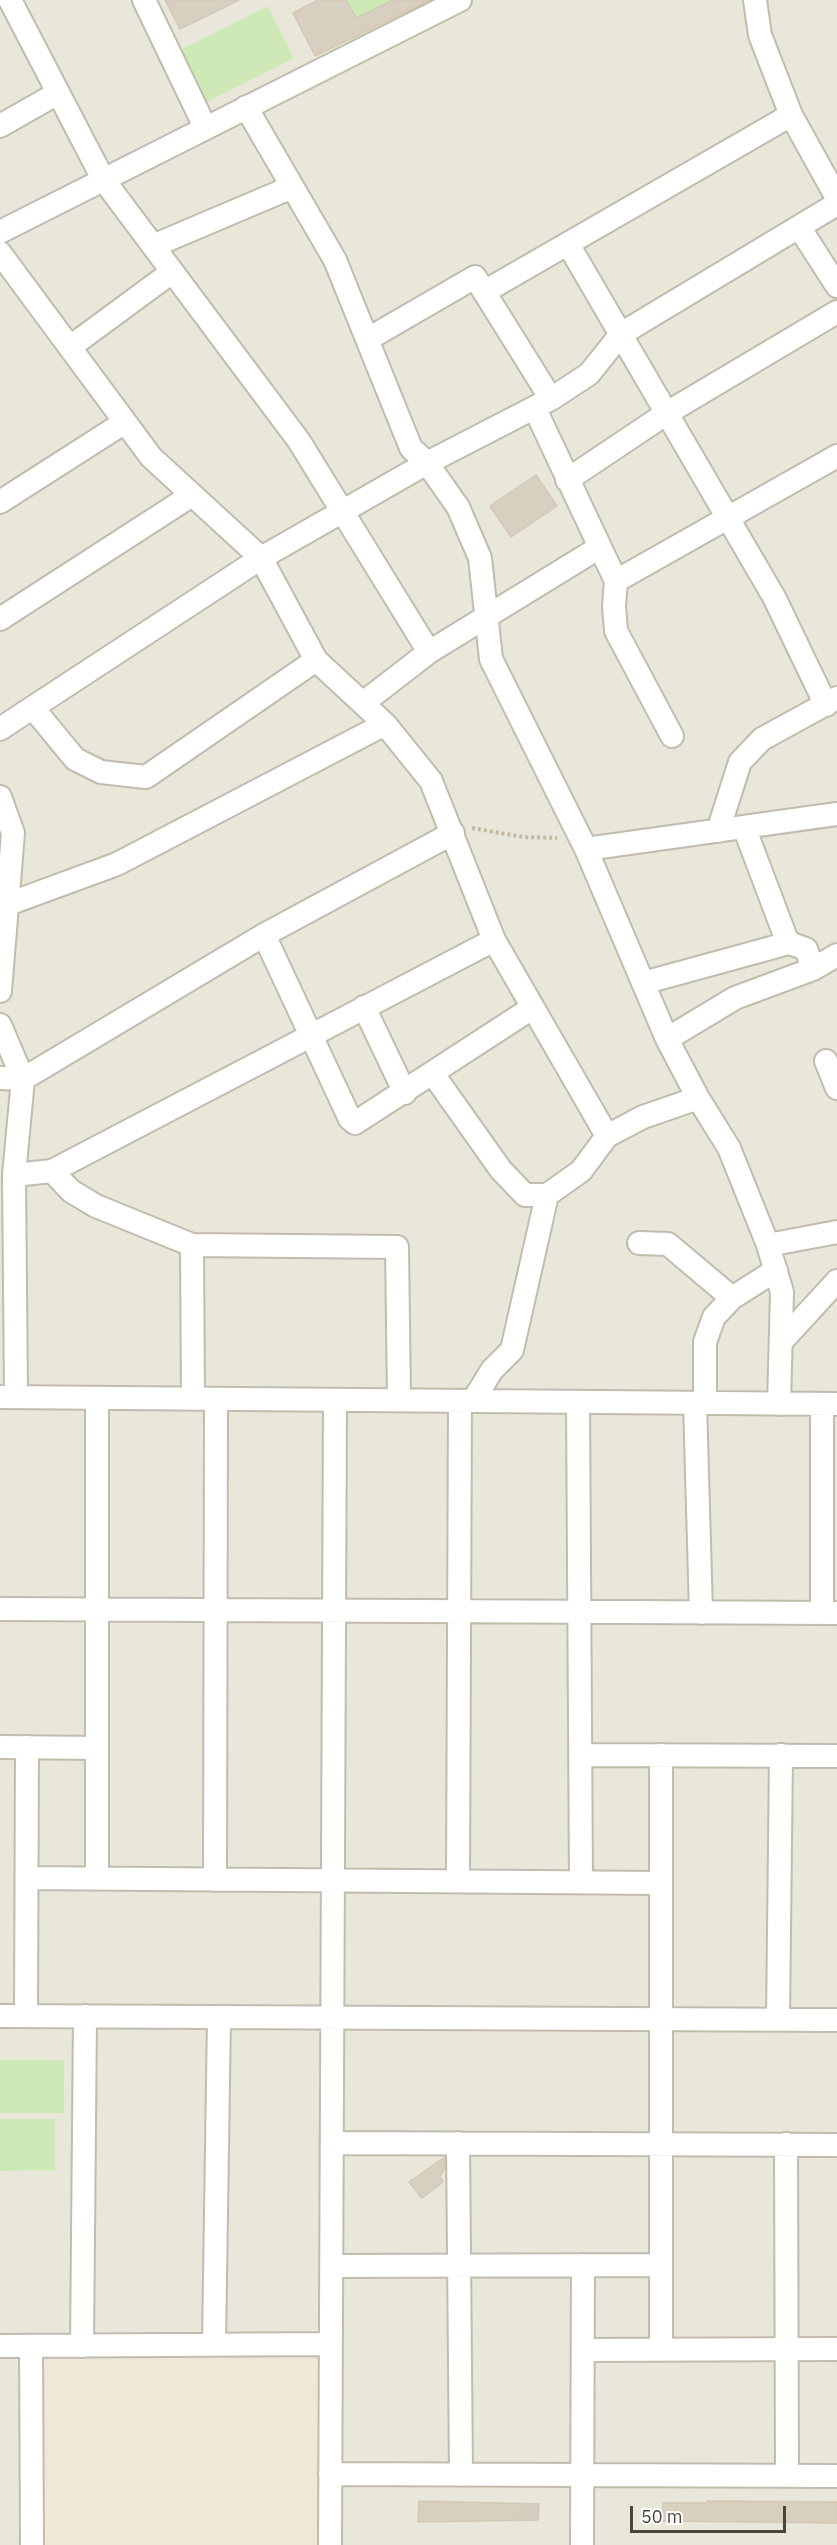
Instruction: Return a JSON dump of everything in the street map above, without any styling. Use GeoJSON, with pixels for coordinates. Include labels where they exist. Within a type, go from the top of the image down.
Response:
{"type":"FeatureCollection","features":[{"type":"Feature","properties":{"kind":"street"},"geometry":{"type":"LineString","coordinates":[[10,0],[103,179],[300,441],[429,652]]}},
{"type":"Feature","properties":{"kind":"street"},"geometry":{"type":"LineString","coordinates":[[144,0],[206,127]]}},
{"type":"Feature","properties":{"kind":"street"},"geometry":{"type":"LineString","coordinates":[[0,232],[460,0]]}},
{"type":"Feature","properties":{"kind":"street"},"geometry":{"type":"LineString","coordinates":[[755,0],[760,35],[790,116],[837,198]]}},
{"type":"Feature","properties":{"kind":"street"},"geometry":{"type":"LineString","coordinates":[[0,126],[58,93]]}},
{"type":"Feature","properties":{"kind":"street"},"geometry":{"type":"LineString","coordinates":[[246,107],[335,260],[411,448],[428,463],[458,507],[480,558],[491,659],[582,842],[667,1039],[698,1098],[729,1148],[768,1245],[782,1292],[779,1404]]}},
{"type":"Feature","properties":{"kind":"street"},"geometry":{"type":"LineString","coordinates":[[484,292],[790,116]]}},
{"type":"Feature","properties":{"kind":"street"},"geometry":{"type":"LineString","coordinates":[[153,246],[292,187]]}},
{"type":"Feature","properties":{"kind":"street"},"geometry":{"type":"LineString","coordinates":[[0,729],[261,558],[428,463],[543,404],[589,374],[621,334],[837,204]]}},
{"type":"Feature","properties":{"kind":"street"},"geometry":{"type":"LineString","coordinates":[[799,227],[837,286]]}},
{"type":"Feature","properties":{"kind":"street"},"geometry":{"type":"LineString","coordinates":[[568,244],[774,597],[831,702],[762,739],[740,762],[718,831]]}},
{"type":"Feature","properties":{"kind":"street"},"geometry":{"type":"LineString","coordinates":[[0,252],[151,458],[261,558],[316,660],[385,724],[431,781],[452,829],[494,940],[607,1136]]}},
{"type":"Feature","properties":{"kind":"street"},"geometry":{"type":"LineString","coordinates":[[70,347],[172,272]]}},
{"type":"Feature","properties":{"kind":"street"},"geometry":{"type":"LineString","coordinates":[[368,339],[475,277],[543,404],[567,480],[616,581],[614,606],[616,632],[672,736]]}},
{"type":"Feature","properties":{"kind":"street"},"geometry":{"type":"LineString","coordinates":[[567,480],[667,414],[837,312]]}},
{"type":"Feature","properties":{"kind":"street"},"geometry":{"type":"LineString","coordinates":[[0,502],[125,422]]}},
{"type":"Feature","properties":{"kind":"street"},"geometry":{"type":"LineString","coordinates":[[616,581],[728,518],[834,464]]}},
{"type":"Feature","properties":{"kind":"street"},"geometry":{"type":"LineString","coordinates":[[0,619],[192,495]]}},
{"type":"Feature","properties":{"kind":"street"},"geometry":{"type":"LineString","coordinates":[[363,703],[429,652],[600,547]]}},
{"type":"Feature","properties":{"kind":"street"},"geometry":{"type":"LineString","coordinates":[[33,708],[75,759],[101,772],[146,777],[316,660]]}},
{"type":"Feature","properties":{"kind":"street"},"geometry":{"type":"LineString","coordinates":[[4,904],[117,864],[385,724]]}},
{"type":"Feature","properties":{"kind":"street"},"geometry":{"type":"LineString","coordinates":[[0,797],[13,833],[4,904],[1,978]]}},
{"type":"Feature","properties":{"kind":"street"},"geometry":{"type":"LineString","coordinates":[[582,842],[718,831],[837,814]]}},
{"type":"Feature","properties":{"kind":"street"},"geometry":{"type":"LineString","coordinates":[[744,827],[789,943]]}},
{"type":"Feature","properties":{"kind":"street"},"geometry":{"type":"LineString","coordinates":[[0,1078],[22,1078],[264,935],[452,829]]}},
{"type":"Feature","properties":{"kind":"street"},"geometry":{"type":"LineString","coordinates":[[264,935],[350,1119],[355,1124],[532,1008]]}},
{"type":"Feature","properties":{"kind":"street"},"geometry":{"type":"LineString","coordinates":[[9,1189],[52,1171],[310,1034],[494,940]]}},
{"type":"Feature","properties":{"kind":"street"},"geometry":{"type":"LineString","coordinates":[[643,983],[789,943],[806,949],[813,969]]}},
{"type":"Feature","properties":{"kind":"street"},"geometry":{"type":"LineString","coordinates":[[667,1039],[735,998],[813,969],[837,955]]}},
{"type":"Feature","properties":{"kind":"street"},"geometry":{"type":"LineString","coordinates":[[364,1007],[405,1093]]}},
{"type":"Feature","properties":{"kind":"street"},"geometry":{"type":"LineString","coordinates":[[0,1025],[22,1078],[9,1189],[8,1396],[97,1399],[399,1399],[829,1404],[830,1613],[0,1609]]}},
{"type":"Feature","properties":{"kind":"street"},"geometry":{"type":"LineString","coordinates":[[826,1061],[837,1088]]}},
{"type":"Feature","properties":{"kind":"street"},"geometry":{"type":"LineString","coordinates":[[433,1074],[501,1170],[525,1195],[548,1195],[581,1171],[607,1136],[643,1117],[698,1098]]}},
{"type":"Feature","properties":{"kind":"street"},"geometry":{"type":"LineString","coordinates":[[52,1171],[71,1191],[96,1206],[192,1245],[397,1247],[399,1399]]}},
{"type":"Feature","properties":{"kind":"street"},"geometry":{"type":"LineString","coordinates":[[458,1881],[459,1611],[466,1401],[512,1350],[548,1195]]}},
{"type":"Feature","properties":{"kind":"street"},"geometry":{"type":"LineString","coordinates":[[768,1245],[837,1232]]}},
{"type":"Feature","properties":{"kind":"street"},"geometry":{"type":"LineString","coordinates":[[639,1243],[668,1244],[732,1298]]}},
{"type":"Feature","properties":{"kind":"street"},"geometry":{"type":"LineString","coordinates":[[192,1245],[193,1399]]}},
{"type":"Feature","properties":{"kind":"street"},"geometry":{"type":"LineString","coordinates":[[701,1612],[700,1403],[705,1342],[714,1317],[732,1298],[776,1270]]}},
{"type":"Feature","properties":{"kind":"street"},"geometry":{"type":"LineString","coordinates":[[781,1342],[837,1281]]}},
{"type":"Feature","properties":{"kind":"street"},"geometry":{"type":"LineString","coordinates":[[97,1399],[97,1878]]}},
{"type":"Feature","properties":{"kind":"street"},"geometry":{"type":"LineString","coordinates":[[216,1399],[216,1880]]}},
{"type":"Feature","properties":{"kind":"street"},"geometry":{"type":"LineString","coordinates":[[330,2545],[335,1400]]}},
{"type":"Feature","properties":{"kind":"street"},"geometry":{"type":"LineString","coordinates":[[578,1402],[581,1882]]}},
{"type":"Feature","properties":{"kind":"street"},"geometry":{"type":"LineString","coordinates":[[0,1747],[97,1748]]}},
{"type":"Feature","properties":{"kind":"street"},"geometry":{"type":"LineString","coordinates":[[26,2016],[27,1747]]}},
{"type":"Feature","properties":{"kind":"street"},"geometry":{"type":"LineString","coordinates":[[580,1755],[837,1756]]}},
{"type":"Feature","properties":{"kind":"street"},"geometry":{"type":"LineString","coordinates":[[661,1755],[659,2265],[661,2349]]}},
{"type":"Feature","properties":{"kind":"street"},"geometry":{"type":"LineString","coordinates":[[778,2019],[781,1755]]}},
{"type":"Feature","properties":{"kind":"street"},"geometry":{"type":"LineString","coordinates":[[27,1878],[661,1883]]}},
{"type":"Feature","properties":{"kind":"street"},"geometry":{"type":"LineString","coordinates":[[0,2016],[837,2020]]}},
{"type":"Feature","properties":{"kind":"street"},"geometry":{"type":"LineString","coordinates":[[82,2346],[85,2016]]}},
{"type":"Feature","properties":{"kind":"street"},"geometry":{"type":"LineString","coordinates":[[214,2344],[219,2017]]}},
{"type":"Feature","properties":{"kind":"street"},"geometry":{"type":"LineString","coordinates":[[332,2143],[837,2145]]}},
{"type":"Feature","properties":{"kind":"street"},"geometry":{"type":"LineString","coordinates":[[458,2143],[461,2475]]}},
{"type":"Feature","properties":{"kind":"street"},"geometry":{"type":"LineString","coordinates":[[786,2144],[787,2476]]}},
{"type":"Feature","properties":{"kind":"street"},"geometry":{"type":"LineString","coordinates":[[582,2545],[583,2265]]}},
{"type":"Feature","properties":{"kind":"street"},"geometry":{"type":"LineString","coordinates":[[332,2266],[659,2265]]}},
{"type":"Feature","properties":{"kind":"street"},"geometry":{"type":"LineString","coordinates":[[0,2346],[331,2344]]}},
{"type":"Feature","properties":{"kind":"street"},"geometry":{"type":"LineString","coordinates":[[31,2346],[32,2545]]}},
{"type":"Feature","properties":{"kind":"street"},"geometry":{"type":"LineString","coordinates":[[583,2350],[837,2349]]}},
{"type":"Feature","properties":{"kind":"street"},"geometry":{"type":"LineString","coordinates":[[330,2474],[837,2476]]}},
{"type":"Feature","properties":{"kind":"path"},"geometry":{"type":"LineString","coordinates":[[452,829],[582,842]]}},
{"type":"Feature","properties":{"kind":"shaded area"},"geometry":{"type":"Polygon","coordinates":[[[0,0],[837,0],[837,2545],[0,2545],[0,0]]]}},
{"type":"Feature","properties":{"kind":"shaded area"},"geometry":{"type":"Polygon","coordinates":[[[325,2359],[325,2545],[35,2545],[36,2360],[325,2359]]]}},
{"type":"Feature","properties":{"kind":"green space"},"geometry":{"type":"Polygon","coordinates":[[[346,0],[393,0],[356,18],[346,0]]]}},
{"type":"Feature","properties":{"kind":"green space"},"geometry":{"type":"Polygon","coordinates":[[[268,6],[294,58],[206,102],[180,50],[268,6]]]}},
{"type":"Feature","properties":{"kind":"green space"},"geometry":{"type":"Polygon","coordinates":[[[0,2060],[64,2060],[64,2113],[0,2113],[0,2060]]]}},
{"type":"Feature","properties":{"kind":"green space"},"geometry":{"type":"Polygon","coordinates":[[[0,2119],[55,2119],[55,2170],[0,2171],[0,2119]]]}},
{"type":"Feature","properties":{"kind":"building"},"geometry":{"type":"Polygon","coordinates":[[[165,0],[239,0],[180,29],[165,0]]]}},
{"type":"Feature","properties":{"kind":"building"},"geometry":{"type":"Polygon","coordinates":[[[318,0],[346,0],[356,18],[393,0],[430,0],[315,56],[293,13],[318,0]]]}},
{"type":"Feature","properties":{"kind":"building"},"geometry":{"type":"Polygon","coordinates":[[[536,475],[557,506],[511,537],[490,506],[536,475]]]}},
{"type":"Feature","properties":{"kind":"building"},"geometry":{"type":"Polygon","coordinates":[[[445,2157],[445,2167],[440,2177],[443,2182],[422,2198],[409,2182],[445,2157]]]}},
{"type":"Feature","properties":{"kind":"building"},"geometry":{"type":"Polygon","coordinates":[[[419,2501],[539,2504],[538,2520],[418,2522],[419,2501]]]}},
{"type":"Feature","properties":{"kind":"building"},"geometry":{"type":"Polygon","coordinates":[[[707,2501],[837,2502],[837,2523],[663,2521],[663,2503],[707,2503],[707,2501]]]}}]}
